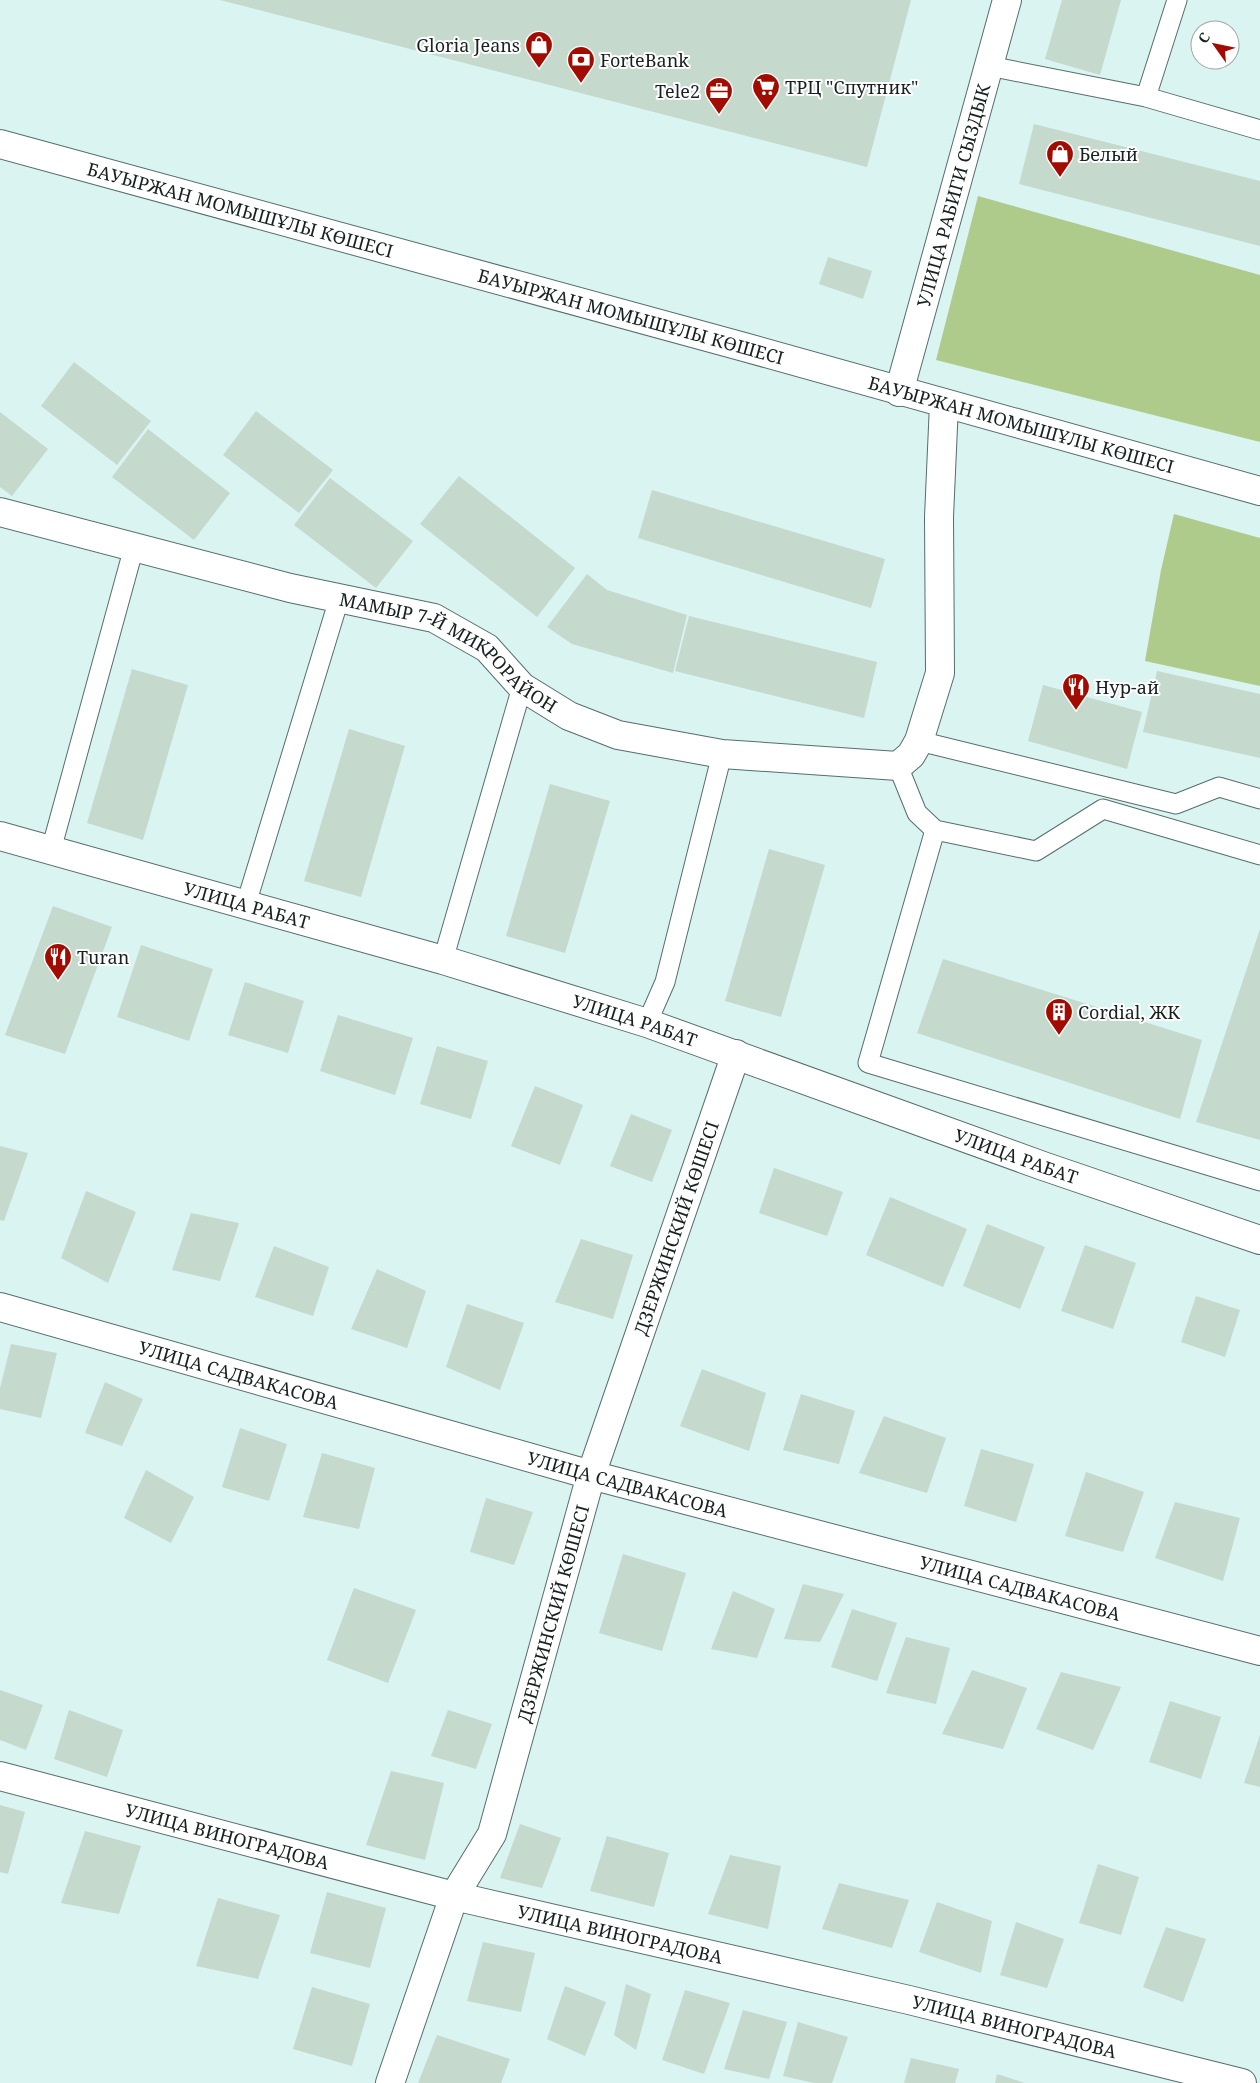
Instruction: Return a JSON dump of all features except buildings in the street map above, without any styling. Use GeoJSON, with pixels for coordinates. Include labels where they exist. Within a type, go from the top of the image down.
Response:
{"type":"FeatureCollection","features":[{"type":"Feature","properties":{"kind":"street","name":"УЛИЦА РАБИГИ СЫЗДЫК"},"geometry":{"type":"LineString","coordinates":[[899,392],[1007,0]]}},
{"type":"Feature","properties":{"kind":"street","name":"БАУЫРЖАН МОМЫШҰЛЫ КӨШЕСІ"},"geometry":{"type":"LineString","coordinates":[[0,144],[744,347],[1260,492]]}},
{"type":"Feature","properties":{"kind":"street"},"geometry":{"type":"LineString","coordinates":[[898,766],[911,755],[919,741],[940,673],[939,517],[944,404]]}},
{"type":"Feature","properties":{"kind":"street","name":"МАМЫР 7-Й МИКРОРАЙОН"},"geometry":{"type":"LineString","coordinates":[[0,512],[339,600],[434,618],[487,648],[522,687],[569,716],[618,735],[722,754],[898,766]]}},
{"type":"Feature","properties":{"kind":"street","name":"УЛИЦА РАБАТ"},"geometry":{"type":"LineString","coordinates":[[2,844],[51,850],[246,904],[443,960],[647,1023],[1043,1166],[1260,1240]]}},
{"type":"Feature","properties":{"kind":"street","name":"ДЗЕРЖИНСКИЙ КӨШЕСІ"},"geometry":{"type":"LineString","coordinates":[[390,2083],[454,1896],[492,1834],[592,1475],[736,1054]]}},
{"type":"Feature","properties":{"kind":"street","name":"УЛИЦА САДВАКАСОВА"},"geometry":{"type":"LineString","coordinates":[[0,1307],[592,1475],[1260,1651]]}},
{"type":"Feature","properties":{"kind":"street","name":"УЛИЦА ВИНОГРАДОВА"},"geometry":{"type":"LineString","coordinates":[[0,1776],[454,1896],[909,2000],[1242,2083]]}},
{"type":"Feature","properties":{"kind":"lane"},"geometry":{"type":"LineString","coordinates":[[1146,96],[1177,0]]}},
{"type":"Feature","properties":{"kind":"lane"},"geometry":{"type":"LineString","coordinates":[[989,66],[1146,96],[1260,130]]}},
{"type":"Feature","properties":{"kind":"lane"},"geometry":{"type":"LineString","coordinates":[[51,850],[134,547]]}},
{"type":"Feature","properties":{"kind":"lane"},"geometry":{"type":"LineString","coordinates":[[246,904],[339,600]]}},
{"type":"Feature","properties":{"kind":"lane"},"geometry":{"type":"LineString","coordinates":[[443,960],[522,687]]}},
{"type":"Feature","properties":{"kind":"lane"},"geometry":{"type":"LineString","coordinates":[[919,741],[1176,804],[1219,787],[1260,799]]}},
{"type":"Feature","properties":{"kind":"lane"},"geometry":{"type":"LineString","coordinates":[[647,1023],[665,982],[722,754]]}},
{"type":"Feature","properties":{"kind":"lane"},"geometry":{"type":"LineString","coordinates":[[898,766],[917,813],[935,830],[1036,851],[1103,809],[1260,855]]}},
{"type":"Feature","properties":{"kind":"lane"},"geometry":{"type":"LineString","coordinates":[[935,830],[868,1063],[1260,1181]]}},
{"type":"Feature","properties":{"kind":"green space"},"geometry":{"type":"Polygon","coordinates":[[[978,196],[1260,275],[1260,442],[936,360],[978,196]]]}},
{"type":"Feature","properties":{"kind":"green space"},"geometry":{"type":"Polygon","coordinates":[[[1174,514],[1260,538],[1260,686],[1145,661],[1161,570],[1174,514]]]}},
{"type":"Feature","properties":{"kind":"place","name":"Gloria Jeans"},"geometry":{"type":"Point","coordinates":[539,69]}},
{"type":"Feature","properties":{"kind":"place","name":"ForteBank"},"geometry":{"type":"Point","coordinates":[581,84]}},
{"type":"Feature","properties":{"kind":"place","name":"ТРЦ \"Спутник\""},"geometry":{"type":"Point","coordinates":[766,111]}},
{"type":"Feature","properties":{"kind":"place","name":"Tele2"},"geometry":{"type":"Point","coordinates":[719,115]}},
{"type":"Feature","properties":{"kind":"place","name":"Белый"},"geometry":{"type":"Point","coordinates":[1060,178]}},
{"type":"Feature","properties":{"kind":"place","name":"Нур-ай"},"geometry":{"type":"Point","coordinates":[1076,711]}},
{"type":"Feature","properties":{"kind":"place","name":"Turan"},"geometry":{"type":"Point","coordinates":[58,981]}},
{"type":"Feature","properties":{"kind":"place","name":"Cordial, ЖК"},"geometry":{"type":"Point","coordinates":[1059,1036]}}]}
